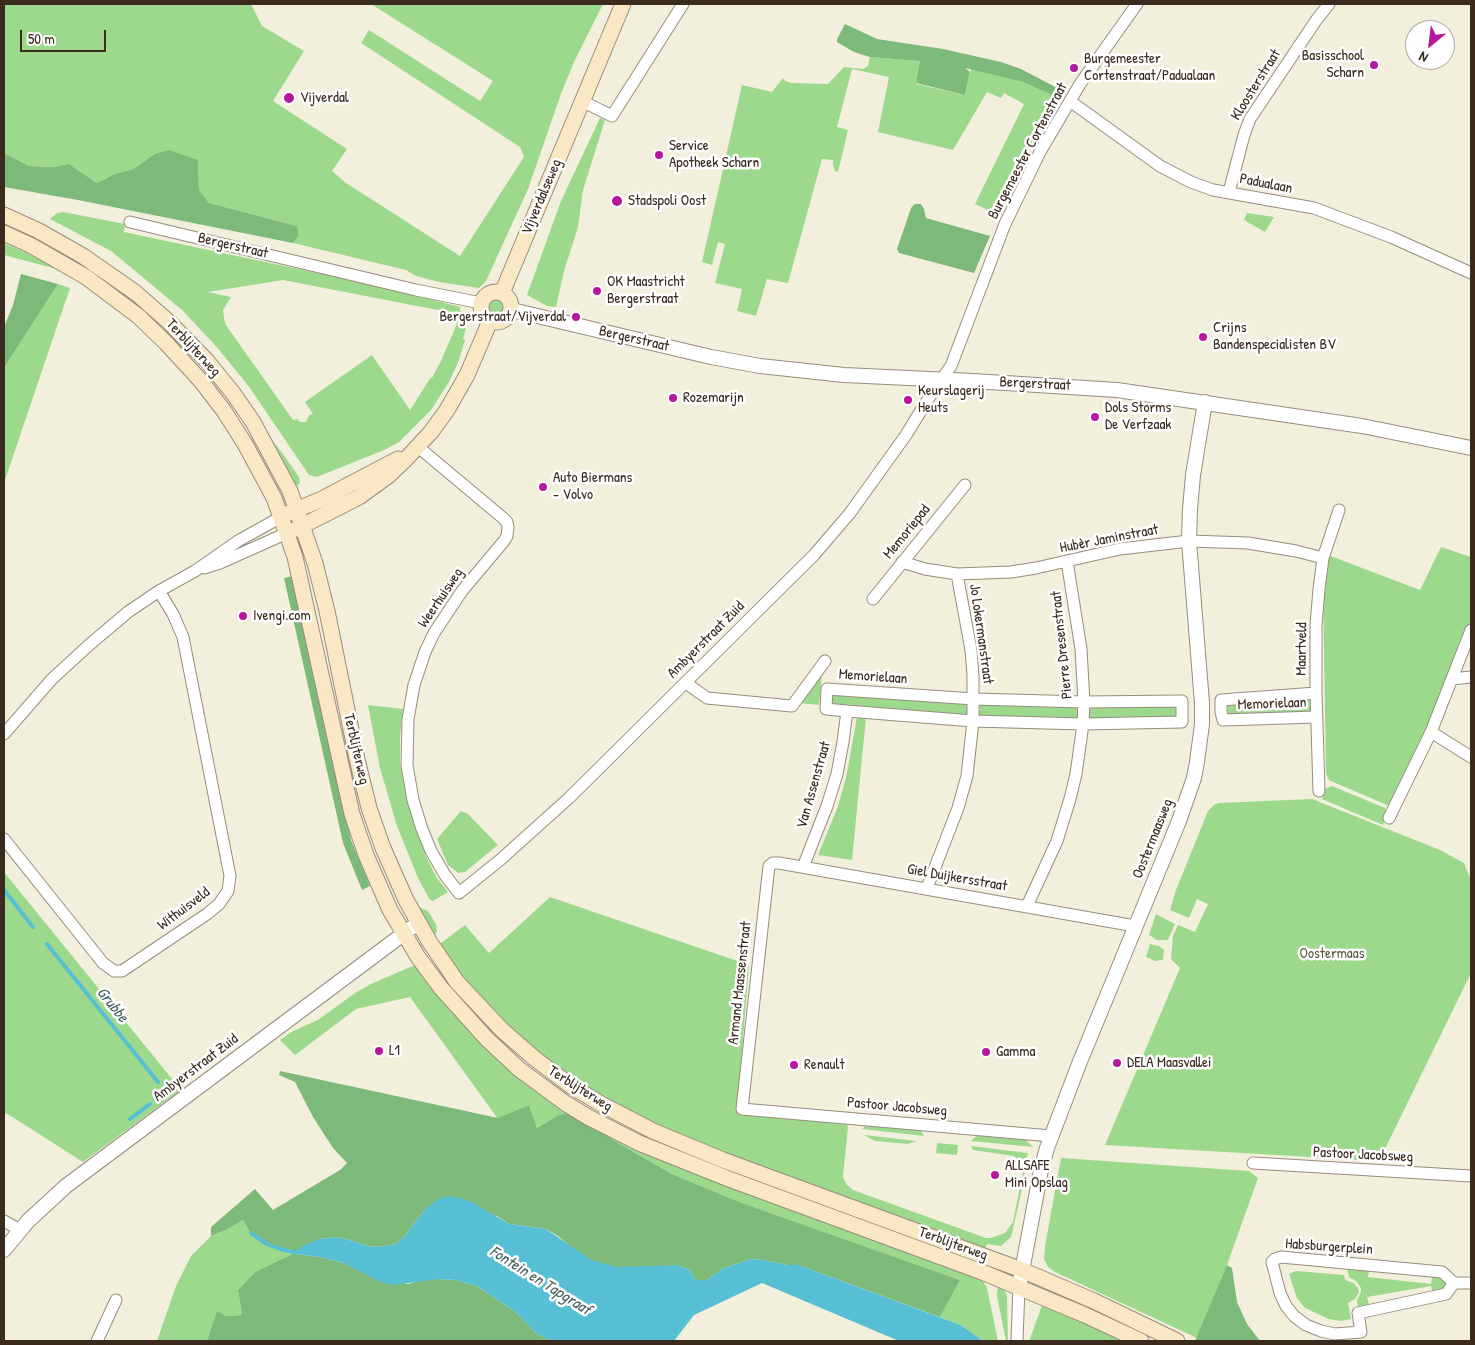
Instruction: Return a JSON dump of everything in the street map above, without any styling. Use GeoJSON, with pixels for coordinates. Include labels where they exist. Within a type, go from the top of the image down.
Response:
{"type":"FeatureCollection","features":[{"type":"Feature","properties":{"kind":"main road","name":"Vijverdalseweg"},"geometry":{"type":"LineString","coordinates":[[502,293],[623,4]]}},
{"type":"Feature","properties":{"kind":"main road","name":"Terblijterweg"},"geometry":{"type":"LineString","coordinates":[[4,215],[39,231],[83,256],[125,284],[159,312],[194,347],[222,379],[253,422],[285,480],[315,563],[327,611],[357,759],[370,808],[396,880],[418,923],[457,982],[502,1030],[548,1070],[601,1104],[653,1131],[723,1160],[1022,1270],[1094,1300],[1177,1341]]}},
{"type":"Feature","properties":{"kind":"main road","name":"Terblijterweg"},"geometry":{"type":"LineString","coordinates":[[4,233],[32,246],[86,277],[149,326],[187,364],[213,396],[240,436],[271,490],[287,533],[303,589],[352,814],[366,855],[390,910],[418,957],[441,988],[486,1038],[519,1069],[541,1086],[588,1117],[639,1143],[676,1159],[1020,1287],[1141,1341]]}},
{"type":"Feature","properties":{"kind":"main road"},"geometry":{"type":"LineString","coordinates":[[493,292],[502,293],[510,299],[512,310],[504,321],[490,321],[482,314],[481,303],[488,294],[493,292]]}},
{"type":"Feature","properties":{"kind":"main road"},"geometry":{"type":"LineString","coordinates":[[287,533],[351,501],[379,484],[397,468],[439,422],[461,388],[490,321]]}},
{"type":"Feature","properties":{"kind":"main road"},"geometry":{"type":"LineString","coordinates":[[281,517],[380,470],[417,446]]}},
{"type":"Feature","properties":{"kind":"street"},"geometry":{"type":"LineString","coordinates":[[582,101],[612,116],[683,4]]}},
{"type":"Feature","properties":{"kind":"street","name":"Burgemeester Cortenstraat"},"geometry":{"type":"LineString","coordinates":[[942,379],[954,360],[1005,224],[1040,152],[1105,46],[1137,4]]}},
{"type":"Feature","properties":{"kind":"street","name":"Kloosterstraat"},"geometry":{"type":"LineString","coordinates":[[1229,192],[1250,119],[1317,19],[1330,4]]}},
{"type":"Feature","properties":{"kind":"street","name":"Padualaan"},"geometry":{"type":"LineString","coordinates":[[1070,101],[1169,171],[1202,186],[1314,208],[1391,237],[1471,273]]}},
{"type":"Feature","properties":{"kind":"street","name":"Bergerstraat"},"geometry":{"type":"LineString","coordinates":[[130,222],[416,290],[481,303]]}},
{"type":"Feature","properties":{"kind":"street","name":"Bergerstraat"},"geometry":{"type":"LineString","coordinates":[[512,310],[618,336],[760,366],[844,375],[1117,390],[1362,426],[1471,448]]}},
{"type":"Feature","properties":{"kind":"street","name":"Ambyerstraat Zuid"},"geometry":{"type":"LineString","coordinates":[[460,894],[550,815],[828,540],[879,474],[942,379]]}},
{"type":"Feature","properties":{"kind":"street","name":"Oostermaasweg"},"geometry":{"type":"LineString","coordinates":[[1020,1287],[1041,1170],[1051,1136],[1194,778],[1200,744],[1202,703],[1190,541],[1191,491],[1205,402]]}},
{"type":"Feature","properties":{"kind":"street","name":"Weerhuisweg"},"geometry":{"type":"LineString","coordinates":[[417,446],[503,518],[507,522],[508,527],[507,536],[504,541],[457,596],[434,633],[425,652],[414,685],[408,719],[407,765],[413,800],[431,851],[445,875],[460,894]]}},
{"type":"Feature","properties":{"kind":"street","name":"Memoriepad"},"geometry":{"type":"LineString","coordinates":[[873,599],[965,485]]}},
{"type":"Feature","properties":{"kind":"street","name":"Maartveld"},"geometry":{"type":"LineString","coordinates":[[1319,791],[1316,625],[1323,558],[1339,510]]}},
{"type":"Feature","properties":{"kind":"street"},"geometry":{"type":"LineString","coordinates":[[4,734],[52,679],[89,644],[128,612],[159,591],[195,571],[238,541],[281,517]]}},
{"type":"Feature","properties":{"kind":"street"},"geometry":{"type":"LineString","coordinates":[[195,571],[220,563],[287,533]]}},
{"type":"Feature","properties":{"kind":"street","name":"Hubèr Jaminstraat"},"geometry":{"type":"LineString","coordinates":[[902,562],[925,569],[957,574],[1011,572],[1067,562],[1120,548],[1190,541],[1248,543],[1296,551],[1323,558]]}},
{"type":"Feature","properties":{"kind":"street","name":"Pierre Dresenstraat"},"geometry":{"type":"LineString","coordinates":[[1027,906],[1057,841],[1070,799],[1076,774],[1083,724],[1084,702],[1081,649],[1067,562]]}},
{"type":"Feature","properties":{"kind":"street","name":"Jo Lokermanstraat"},"geometry":{"type":"LineString","coordinates":[[927,888],[958,808],[967,776],[973,721],[974,699],[971,650],[957,574]]}},
{"type":"Feature","properties":{"kind":"street","name":"Withuisveld"},"geometry":{"type":"LineString","coordinates":[[4,838],[103,963],[114,971],[122,971],[220,904],[228,890],[230,876],[183,637],[173,614],[159,591]]}},
{"type":"Feature","properties":{"kind":"street"},"geometry":{"type":"LineString","coordinates":[[1389,818],[1431,732],[1471,630]]}},
{"type":"Feature","properties":{"kind":"street"},"geometry":{"type":"LineString","coordinates":[[686,682],[707,698],[792,706],[825,661]]}},
{"type":"Feature","properties":{"kind":"street"},"geometry":{"type":"LineString","coordinates":[[1452,680],[1471,677]]}},
{"type":"Feature","properties":{"kind":"street","name":"Memorielaan"},"geometry":{"type":"LineString","coordinates":[[827,689],[974,699],[1084,702],[1182,702],[1182,722],[1083,724],[973,721],[826,709],[827,689]]}},
{"type":"Feature","properties":{"kind":"street","name":"Memorielaan"},"geometry":{"type":"LineString","coordinates":[[1316,693],[1221,700],[1222,720],[1317,717]]}},
{"type":"Feature","properties":{"kind":"street","name":"Van Assenstraat"},"geometry":{"type":"LineString","coordinates":[[803,867],[825,812],[834,782],[843,742],[847,711]]}},
{"type":"Feature","properties":{"kind":"street"},"geometry":{"type":"LineString","coordinates":[[1431,732],[1471,757]]}},
{"type":"Feature","properties":{"kind":"street","name":"Giel Duijkersstraat"},"geometry":{"type":"LineString","coordinates":[[773,863],[927,888],[1135,926]]}},
{"type":"Feature","properties":{"kind":"street","name":"Armand Maassenstraat"},"geometry":{"type":"LineString","coordinates":[[742,1109],[767,873],[769,866],[773,863]]}},
{"type":"Feature","properties":{"kind":"street","name":"Ambyerstraat Zuid"},"geometry":{"type":"LineString","coordinates":[[4,1250],[20,1230],[50,1199],[74,1180],[418,923]]}},
{"type":"Feature","properties":{"kind":"street","name":"Pastoor Jacobsweg"},"geometry":{"type":"LineString","coordinates":[[742,1109],[1051,1136]]}},
{"type":"Feature","properties":{"kind":"street","name":"Pastoor Jacobsweg"},"geometry":{"type":"LineString","coordinates":[[1252,1163],[1471,1176]]}},
{"type":"Feature","properties":{"kind":"street"},"geometry":{"type":"LineString","coordinates":[[4,1220],[20,1230]]}},
{"type":"Feature","properties":{"kind":"street","name":"Habsburgerplein"},"geometry":{"type":"LineString","coordinates":[[1454,1283],[1446,1294],[1358,1313],[1362,1337],[1321,1331],[1306,1325],[1294,1316],[1286,1306],[1280,1293],[1272,1262],[1281,1257],[1442,1272],[1454,1283],[1471,1283]]}},
{"type":"Feature","properties":{"kind":"street"},"geometry":{"type":"LineString","coordinates":[[1016,1341],[1020,1287]]}},
{"type":"Feature","properties":{"kind":"street"},"geometry":{"type":"LineString","coordinates":[[97,1341],[116,1300]]}},
{"type":"Feature","properties":{"kind":"green space","name":"Vijverdal"},"geometry":{"type":"Polygon","coordinates":[[[4,4],[251,4],[262,26],[304,51],[273,101],[347,149],[332,171],[346,183],[460,256],[524,157],[520,147],[361,43],[369,30],[480,101],[493,81],[371,4],[603,4],[574,62],[562,91],[528,189],[486,281],[479,288],[439,282],[416,276],[406,270],[293,243],[299,235],[297,226],[209,203],[199,191],[198,161],[155,154],[133,169],[115,174],[97,183],[69,164],[53,167],[29,166],[4,153],[4,4]]]}},
{"type":"Feature","properties":{"kind":"green space"},"geometry":{"type":"Polygon","coordinates":[[[845,24],[877,39],[943,49],[1001,62],[1021,69],[1063,91],[1059,98],[1023,82],[965,68],[970,72],[965,95],[916,83],[920,61],[870,57],[854,52],[837,42],[845,24]]]}},
{"type":"Feature","properties":{"kind":"green space"},"geometry":{"type":"Polygon","coordinates":[[[870,57],[920,61],[916,84],[965,95],[971,69],[1023,82],[1059,98],[1048,120],[1041,125],[1015,176],[1016,181],[998,215],[975,204],[1024,104],[1004,93],[1001,98],[987,92],[953,150],[878,132],[889,77],[852,69],[837,127],[848,130],[838,172],[835,171],[833,160],[822,159],[788,283],[767,279],[756,316],[737,311],[742,289],[715,283],[725,244],[718,242],[712,265],[702,262],[742,85],[772,92],[783,78],[785,81],[792,83],[828,84],[844,67],[863,69],[868,66],[870,57]]]}},
{"type":"Feature","properties":{"kind":"green space"},"geometry":{"type":"Polygon","coordinates":[[[600,118],[605,120],[583,190],[578,227],[564,271],[556,307],[547,306],[527,295],[561,201],[600,118]]]}},
{"type":"Feature","properties":{"kind":"green space"},"geometry":{"type":"Polygon","coordinates":[[[169,150],[198,160],[199,190],[209,203],[297,226],[299,235],[293,243],[4,187],[4,153],[29,166],[53,167],[69,164],[97,183],[115,174],[133,169],[155,154],[169,150]]]}},
{"type":"Feature","properties":{"kind":"green space"},"geometry":{"type":"Polygon","coordinates":[[[915,204],[921,204],[926,218],[990,236],[974,273],[899,253],[897,249],[911,208],[915,204]]]}},
{"type":"Feature","properties":{"kind":"green space"},"geometry":{"type":"Polygon","coordinates":[[[63,212],[125,224],[124,232],[383,287],[460,307],[460,311],[467,314],[468,320],[459,360],[449,382],[431,410],[399,442],[317,477],[309,475],[250,388],[216,346],[182,310],[111,251],[50,219],[57,213],[63,212]],[[283,280],[208,292],[231,297],[223,310],[226,325],[293,420],[297,419],[300,422],[306,422],[309,415],[313,414],[305,402],[372,355],[410,410],[432,378],[456,326],[457,320],[448,312],[283,280]]]}},
{"type":"Feature","properties":{"kind":"green space"},"geometry":{"type":"Polygon","coordinates":[[[1247,213],[1274,217],[1265,232],[1244,220],[1247,213]]]}},
{"type":"Feature","properties":{"kind":"green space"},"geometry":{"type":"Polygon","coordinates":[[[4,243],[50,264],[60,270],[4,255],[4,243]]]}},
{"type":"Feature","properties":{"kind":"green space"},"geometry":{"type":"Polygon","coordinates":[[[21,274],[58,284],[4,368],[4,327],[13,305],[21,274]]]}},
{"type":"Feature","properties":{"kind":"green space"},"geometry":{"type":"Polygon","coordinates":[[[58,284],[70,288],[4,483],[4,368],[58,284]]]}},
{"type":"Feature","properties":{"kind":"green space"},"geometry":{"type":"Polygon","coordinates":[[[496,298],[503,301],[506,308],[503,315],[496,318],[489,315],[486,308],[489,301],[496,298]]]}},
{"type":"Feature","properties":{"kind":"green space"},"geometry":{"type":"Polygon","coordinates":[[[265,431],[299,477],[299,485],[294,485],[265,431]]]}},
{"type":"Feature","properties":{"kind":"green space"},"geometry":{"type":"Polygon","coordinates":[[[1441,547],[1471,557],[1471,626],[1392,807],[1329,780],[1326,774],[1323,592],[1328,555],[1420,590],[1441,547]]]}},
{"type":"Feature","properties":{"kind":"green space"},"geometry":{"type":"Polygon","coordinates":[[[293,576],[351,840],[370,886],[362,890],[343,843],[284,578],[293,576]]]}},
{"type":"Feature","properties":{"kind":"green space"},"geometry":{"type":"Polygon","coordinates":[[[822,674],[819,705],[799,703],[822,674]]]}},
{"type":"Feature","properties":{"kind":"green space"},"geometry":{"type":"Polygon","coordinates":[[[832,693],[968,702],[967,717],[834,706],[830,698],[832,693]]]}},
{"type":"Feature","properties":{"kind":"green space"},"geometry":{"type":"Polygon","coordinates":[[[1311,698],[1312,715],[1228,715],[1227,706],[1232,702],[1311,698]]]}},
{"type":"Feature","properties":{"kind":"green space"},"geometry":{"type":"Polygon","coordinates":[[[980,702],[1079,705],[1079,720],[979,717],[980,702]]]}},
{"type":"Feature","properties":{"kind":"green space"},"geometry":{"type":"Polygon","coordinates":[[[368,705],[403,709],[400,763],[408,804],[426,857],[437,878],[448,892],[433,901],[430,900],[418,878],[397,826],[380,768],[368,705]]]}},
{"type":"Feature","properties":{"kind":"green space"},"geometry":{"type":"Polygon","coordinates":[[[1175,705],[1179,708],[1176,721],[1089,721],[1090,706],[1175,705]]]}},
{"type":"Feature","properties":{"kind":"green space"},"geometry":{"type":"Polygon","coordinates":[[[857,717],[866,717],[852,860],[818,855],[837,809],[846,778],[857,717]]]}},
{"type":"Feature","properties":{"kind":"green space"},"geometry":{"type":"Polygon","coordinates":[[[1332,786],[1385,808],[1387,812],[1383,825],[1322,799],[1325,789],[1332,786]]]}},
{"type":"Feature","properties":{"kind":"green space","name":"Oostermaas"},"geometry":{"type":"Polygon","coordinates":[[[1312,799],[1440,850],[1464,863],[1471,880],[1471,973],[1379,1161],[1105,1145],[1180,968],[1171,959],[1173,936],[1178,925],[1195,932],[1208,904],[1197,899],[1189,918],[1170,910],[1176,890],[1208,811],[1219,803],[1312,799]]]}},
{"type":"Feature","properties":{"kind":"green space"},"geometry":{"type":"Polygon","coordinates":[[[461,811],[468,814],[498,845],[465,872],[458,873],[448,865],[437,839],[461,811]]]}},
{"type":"Feature","properties":{"kind":"green space"},"geometry":{"type":"Polygon","coordinates":[[[4,872],[181,1090],[83,1162],[6,1113],[4,1116],[4,872]]]}},
{"type":"Feature","properties":{"kind":"green space"},"geometry":{"type":"Polygon","coordinates":[[[550,897],[749,965],[737,1112],[739,1115],[846,1123],[848,1127],[843,1177],[847,1185],[853,1190],[986,1238],[991,1238],[1005,1233],[1013,1222],[1023,1172],[1021,1164],[1014,1156],[973,1150],[971,1146],[1028,1153],[1011,1237],[1001,1246],[987,1244],[984,1251],[667,1132],[553,1069],[481,1001],[437,946],[465,925],[489,953],[550,897]]]}},
{"type":"Feature","properties":{"kind":"green space"},"geometry":{"type":"Polygon","coordinates":[[[419,907],[428,911],[436,924],[437,932],[432,938],[415,909],[419,907]]]}},
{"type":"Feature","properties":{"kind":"green space"},"geometry":{"type":"Polygon","coordinates":[[[1156,914],[1175,924],[1168,940],[1157,940],[1149,935],[1156,914]]]}},
{"type":"Feature","properties":{"kind":"green space"},"geometry":{"type":"Polygon","coordinates":[[[1150,944],[1159,946],[1164,950],[1163,960],[1155,961],[1146,957],[1150,944]]]}},
{"type":"Feature","properties":{"kind":"green space"},"geometry":{"type":"Polygon","coordinates":[[[415,965],[450,1011],[454,1009],[572,1111],[557,1116],[537,1128],[529,1105],[498,1119],[410,997],[356,1009],[295,1055],[280,1040],[293,1031],[318,1020],[355,993],[371,984],[415,965]]]}},
{"type":"Feature","properties":{"kind":"green space"},"geometry":{"type":"Polygon","coordinates":[[[280,1071],[498,1118],[529,1105],[537,1128],[557,1116],[572,1111],[618,1143],[672,1174],[742,1203],[960,1280],[940,1317],[798,1265],[751,1259],[724,1268],[705,1281],[699,1281],[694,1279],[690,1270],[678,1265],[631,1268],[602,1264],[576,1251],[546,1229],[509,1224],[497,1216],[426,1208],[405,1236],[396,1244],[380,1247],[368,1246],[336,1237],[319,1239],[295,1254],[321,1257],[343,1263],[362,1272],[408,1284],[423,1280],[439,1279],[456,1280],[477,1286],[517,1313],[537,1334],[552,1341],[207,1341],[217,1311],[225,1316],[242,1315],[238,1290],[255,1272],[293,1254],[266,1244],[251,1234],[243,1220],[211,1236],[211,1227],[255,1189],[273,1210],[340,1170],[347,1163],[333,1148],[313,1117],[295,1082],[279,1075],[280,1071]]]}},
{"type":"Feature","properties":{"kind":"green space"},"geometry":{"type":"Polygon","coordinates":[[[572,1111],[981,1277],[987,1288],[998,1341],[983,1341],[961,1325],[940,1317],[960,1280],[742,1203],[672,1174],[618,1143],[572,1111]]]}},
{"type":"Feature","properties":{"kind":"green space"},"geometry":{"type":"Polygon","coordinates":[[[868,1124],[921,1131],[924,1136],[862,1129],[868,1124]]]}},
{"type":"Feature","properties":{"kind":"green space"},"geometry":{"type":"Polygon","coordinates":[[[864,1135],[917,1141],[907,1144],[875,1141],[864,1135]]]}},
{"type":"Feature","properties":{"kind":"green space"},"geometry":{"type":"Polygon","coordinates":[[[977,1135],[1026,1140],[1033,1147],[971,1141],[977,1135]]]}},
{"type":"Feature","properties":{"kind":"green space"},"geometry":{"type":"Polygon","coordinates":[[[937,1143],[958,1145],[957,1155],[936,1153],[937,1143]]]}},
{"type":"Feature","properties":{"kind":"green space"},"geometry":{"type":"Polygon","coordinates":[[[1061,1158],[1249,1171],[1258,1178],[1227,1265],[1197,1338],[1055,1272],[1048,1267],[1044,1259],[1045,1246],[1061,1158]]]}},
{"type":"Feature","properties":{"kind":"green space"},"geometry":{"type":"Polygon","coordinates":[[[243,1220],[251,1234],[266,1244],[294,1254],[255,1272],[238,1290],[242,1315],[224,1316],[217,1312],[207,1341],[157,1341],[176,1286],[191,1256],[211,1236],[243,1220]]]}},
{"type":"Feature","properties":{"kind":"green space"},"geometry":{"type":"Polygon","coordinates":[[[1227,1265],[1232,1268],[1237,1302],[1247,1324],[1260,1341],[1195,1341],[1227,1265]]]}},
{"type":"Feature","properties":{"kind":"green space"},"geometry":{"type":"Polygon","coordinates":[[[1347,1268],[1369,1270],[1368,1277],[1431,1284],[1432,1277],[1444,1278],[1448,1283],[1447,1288],[1433,1293],[1431,1286],[1367,1297],[1369,1305],[1358,1307],[1357,1300],[1361,1288],[1356,1281],[1349,1277],[1347,1268]]]}},
{"type":"Feature","properties":{"kind":"green space"},"geometry":{"type":"Polygon","coordinates":[[[1296,1271],[1344,1275],[1345,1280],[1354,1283],[1359,1292],[1355,1299],[1348,1303],[1351,1319],[1341,1321],[1329,1319],[1305,1308],[1297,1298],[1289,1274],[1296,1271]]]}},
{"type":"Feature","properties":{"kind":"green space"},"geometry":{"type":"Polygon","coordinates":[[[998,1284],[1004,1288],[1007,1296],[1008,1341],[1006,1341],[997,1296],[998,1284]]]}},
{"type":"Feature","properties":{"kind":"green space"},"geometry":{"type":"Polygon","coordinates":[[[1043,1303],[1129,1341],[1029,1341],[1043,1303]]]}},
{"type":"Feature","properties":{"kind":"water"},"geometry":{"type":"Polygon","coordinates":[[[447,1196],[472,1202],[509,1224],[546,1229],[591,1260],[617,1267],[678,1265],[690,1270],[694,1279],[705,1281],[724,1268],[751,1259],[798,1265],[961,1325],[983,1341],[899,1341],[762,1283],[694,1315],[674,1341],[552,1341],[537,1334],[517,1313],[477,1286],[456,1280],[439,1279],[393,1285],[380,1282],[343,1263],[321,1257],[294,1254],[303,1246],[319,1239],[336,1237],[368,1246],[380,1247],[396,1244],[405,1236],[426,1208],[438,1199],[447,1196]]]}},
{"type":"Feature","properties":{"kind":"waterway","name":"Grubbe"},"geometry":{"type":"LineString","coordinates":[[4,890],[33,927]]}},
{"type":"Feature","properties":{"kind":"waterway","name":"Grubbe"},"geometry":{"type":"LineString","coordinates":[[47,944],[158,1082]]}},
{"type":"Feature","properties":{"kind":"waterway","name":"Grubbe"},"geometry":{"type":"LineString","coordinates":[[130,1119],[150,1104]]}},
{"type":"Feature","properties":{"kind":"waterway","name":"Fontein en Tapgraaf"},"geometry":{"type":"LineString","coordinates":[[251,1233],[267,1244],[280,1249],[294,1252],[302,1251]]}},
{"type":"Feature","properties":{"kind":"place","name":"Basisschool Scharn"},"geometry":{"type":"Point","coordinates":[1374,65]}},
{"type":"Feature","properties":{"kind":"place","name":"Burgemeester Cortenstraat/Padualaan"},"geometry":{"type":"Point","coordinates":[1074,68]}},
{"type":"Feature","properties":{"kind":"place","name":"Vijverdal"},"geometry":{"type":"Point","coordinates":[289,98]}},
{"type":"Feature","properties":{"kind":"place","name":"Service Apotheek Scharn"},"geometry":{"type":"Point","coordinates":[659,155]}},
{"type":"Feature","properties":{"kind":"place","name":"Stadspoli Oost"},"geometry":{"type":"Point","coordinates":[617,201]}},
{"type":"Feature","properties":{"kind":"place","name":"OK Maastricht Bergerstraat"},"geometry":{"type":"Point","coordinates":[597,291]}},
{"type":"Feature","properties":{"kind":"place","name":"Bergerstraat/Vijverdal"},"geometry":{"type":"Point","coordinates":[576,317]}},
{"type":"Feature","properties":{"kind":"place","name":"Crijns Bandenspecialisten BV"},"geometry":{"type":"Point","coordinates":[1203,337]}},
{"type":"Feature","properties":{"kind":"place","name":"Rozemarijn"},"geometry":{"type":"Point","coordinates":[673,398]}},
{"type":"Feature","properties":{"kind":"place","name":"Keurslagerij Heuts"},"geometry":{"type":"Point","coordinates":[908,400]}},
{"type":"Feature","properties":{"kind":"place","name":"Dols Storms De Verfzaak"},"geometry":{"type":"Point","coordinates":[1095,417]}},
{"type":"Feature","properties":{"kind":"place","name":"Auto Biermans - Volvo"},"geometry":{"type":"Point","coordinates":[543,487]}},
{"type":"Feature","properties":{"kind":"place","name":"Ivengi.com"},"geometry":{"type":"Point","coordinates":[243,616]}},
{"type":"Feature","properties":{"kind":"place","name":"L1"},"geometry":{"type":"Point","coordinates":[379,1051]}},
{"type":"Feature","properties":{"kind":"place","name":"Gamma"},"geometry":{"type":"Point","coordinates":[986,1052]}},
{"type":"Feature","properties":{"kind":"place","name":"DELA Maasvallei"},"geometry":{"type":"Point","coordinates":[1117,1063]}},
{"type":"Feature","properties":{"kind":"place","name":"Renault"},"geometry":{"type":"Point","coordinates":[794,1065]}},
{"type":"Feature","properties":{"kind":"place","name":"ALLSAFE Mini Opslag"},"geometry":{"type":"Point","coordinates":[995,1175]}}]}
